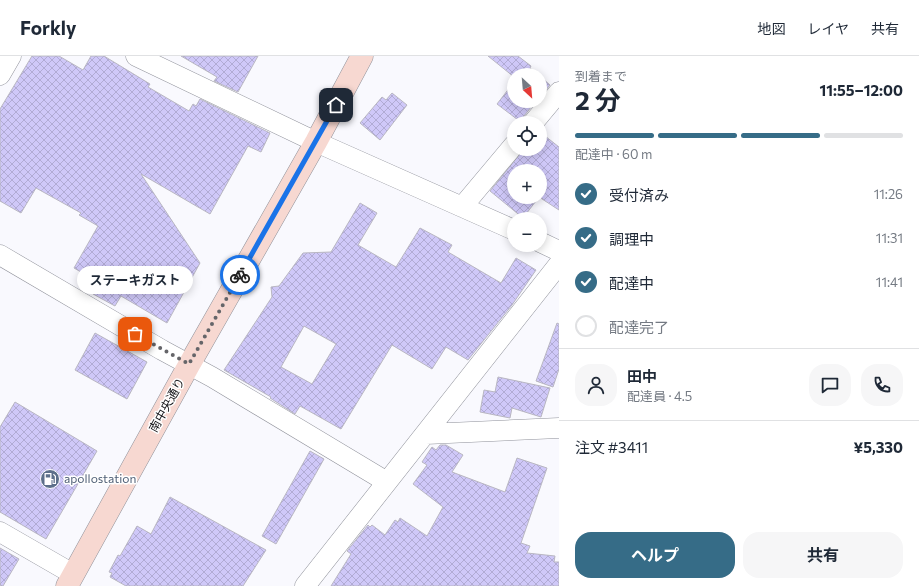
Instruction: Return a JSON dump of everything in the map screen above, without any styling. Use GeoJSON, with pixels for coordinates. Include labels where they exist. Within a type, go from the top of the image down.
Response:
{"type":"FeatureCollection","features":[{"type":"Feature","properties":{"kind":"street"},"geometry":{"type":"LineString","coordinates":[[0,75],[11,56]]}},
{"type":"Feature","properties":{"kind":"street"},"geometry":{"type":"LineString","coordinates":[[136,56],[316,142],[507,227]]}},
{"type":"Feature","properties":{"kind":"street","name":"南中央通り"},"geometry":{"type":"LineString","coordinates":[[74,581],[189,364],[316,142],[362,56]]}},
{"type":"Feature","properties":{"kind":"street"},"geometry":{"type":"LineString","coordinates":[[539,116],[559,92]]}},
{"type":"Feature","properties":{"kind":"street"},"geometry":{"type":"LineString","coordinates":[[462,207],[507,153]]}},
{"type":"Feature","properties":{"kind":"street"},"geometry":{"type":"LineString","coordinates":[[547,245],[559,251]]}},
{"type":"Feature","properties":{"kind":"street"},"geometry":{"type":"LineString","coordinates":[[0,255],[162,350],[189,364],[387,482]]}},
{"type":"Feature","properties":{"kind":"street"},"geometry":{"type":"LineString","coordinates":[[305,586],[559,264]]}},
{"type":"Feature","properties":{"kind":"street"},"geometry":{"type":"LineString","coordinates":[[426,434],[559,428]]}},
{"type":"Feature","properties":{"kind":"street"},"geometry":{"type":"LineString","coordinates":[[0,532],[74,581]]}},
{"type":"Feature","properties":{"kind":"building"},"geometry":{"type":"Polygon","coordinates":[[[32,56],[59,56],[83,70],[91,56],[104,56],[150,84],[148,87],[189,111],[193,104],[196,106],[200,99],[270,133],[261,152],[248,146],[210,214],[141,174],[200,263],[167,323],[121,296],[115,306],[93,294],[100,283],[74,268],[98,226],[79,215],[81,213],[36,188],[21,213],[0,201],[0,109],[32,56]]]}},
{"type":"Feature","properties":{"kind":"building"},"geometry":{"type":"Polygon","coordinates":[[[181,56],[258,56],[238,92],[214,81],[217,77],[181,56]]]}},
{"type":"Feature","properties":{"kind":"building"},"geometry":{"type":"Polygon","coordinates":[[[488,56],[518,56],[531,66],[530,68],[507,68],[507,71],[488,56]]]}},
{"type":"Feature","properties":{"kind":"building"},"geometry":{"type":"Polygon","coordinates":[[[507,91],[507,108],[530,108],[524,116],[513,116],[497,104],[507,91]]]}},
{"type":"Feature","properties":{"kind":"building"},"geometry":{"type":"Polygon","coordinates":[[[392,93],[407,105],[380,140],[360,123],[382,97],[386,100],[392,93]]]}},
{"type":"Feature","properties":{"kind":"building"},"geometry":{"type":"Polygon","coordinates":[[[547,138],[559,147],[559,210],[547,202],[547,164],[512,164],[518,156],[547,156],[547,138]]]}},
{"type":"Feature","properties":{"kind":"building"},"geometry":{"type":"Polygon","coordinates":[[[507,170],[507,204],[534,204],[528,212],[516,212],[490,191],[507,170]]]}},
{"type":"Feature","properties":{"kind":"building"},"geometry":{"type":"Polygon","coordinates":[[[360,203],[377,213],[358,245],[396,267],[420,228],[452,245],[448,252],[501,283],[516,258],[536,270],[512,305],[468,360],[446,347],[432,369],[392,345],[341,429],[300,406],[295,414],[270,398],[271,397],[224,370],[272,297],[271,287],[279,286],[303,253],[331,252],[360,203]],[[304,326],[281,367],[312,384],[336,344],[304,326]]]}},
{"type":"Feature","properties":{"kind":"building"},"geometry":{"type":"Polygon","coordinates":[[[557,323],[559,324],[559,369],[553,387],[536,381],[557,323]]]}},
{"type":"Feature","properties":{"kind":"building"},"geometry":{"type":"Polygon","coordinates":[[[95,333],[147,362],[127,399],[75,370],[95,333]]]}},
{"type":"Feature","properties":{"kind":"building"},"geometry":{"type":"Polygon","coordinates":[[[498,377],[550,388],[541,417],[512,408],[510,418],[480,412],[484,390],[495,392],[498,377]]]}},
{"type":"Feature","properties":{"kind":"building"},"geometry":{"type":"Polygon","coordinates":[[[15,402],[97,451],[46,539],[0,512],[0,427],[15,402]]]}},
{"type":"Feature","properties":{"kind":"building"},"geometry":{"type":"Polygon","coordinates":[[[440,445],[446,445],[463,455],[452,472],[505,492],[517,458],[547,468],[521,543],[530,546],[527,553],[555,556],[554,562],[559,562],[559,586],[331,586],[351,554],[347,551],[368,525],[370,527],[372,525],[385,535],[395,520],[398,522],[400,518],[427,536],[443,507],[413,484],[427,465],[422,462],[432,447],[436,450],[440,445]]]}},
{"type":"Feature","properties":{"kind":"building"},"geometry":{"type":"Polygon","coordinates":[[[310,451],[324,459],[276,544],[262,536],[310,451]]]}},
{"type":"Feature","properties":{"kind":"building"},"geometry":{"type":"Polygon","coordinates":[[[170,497],[266,550],[243,586],[126,586],[110,577],[112,573],[109,572],[118,555],[120,556],[137,526],[151,534],[170,497]]]}},
{"type":"Feature","properties":{"kind":"building"},"geometry":{"type":"Polygon","coordinates":[[[0,548],[19,559],[3,586],[0,586],[0,548]]]}},
{"type":"Feature","properties":{"kind":"way so far"},"geometry":{"type":"LineString","coordinates":[[135,334],[189,364],[240,275]]}},
{"type":"Feature","properties":{"kind":"place","name":"ステーキガスト"},"geometry":{"type":"Point","coordinates":[135,334]}},
{"type":"Feature","properties":{"kind":"place","name":"apollostation"},"geometry":{"type":"Point","coordinates":[50,479]}},
{"type":"Feature","properties":{"kind":"route"},"geometry":{"type":"LineString","coordinates":[[240,275],[336,105]]}}]}
